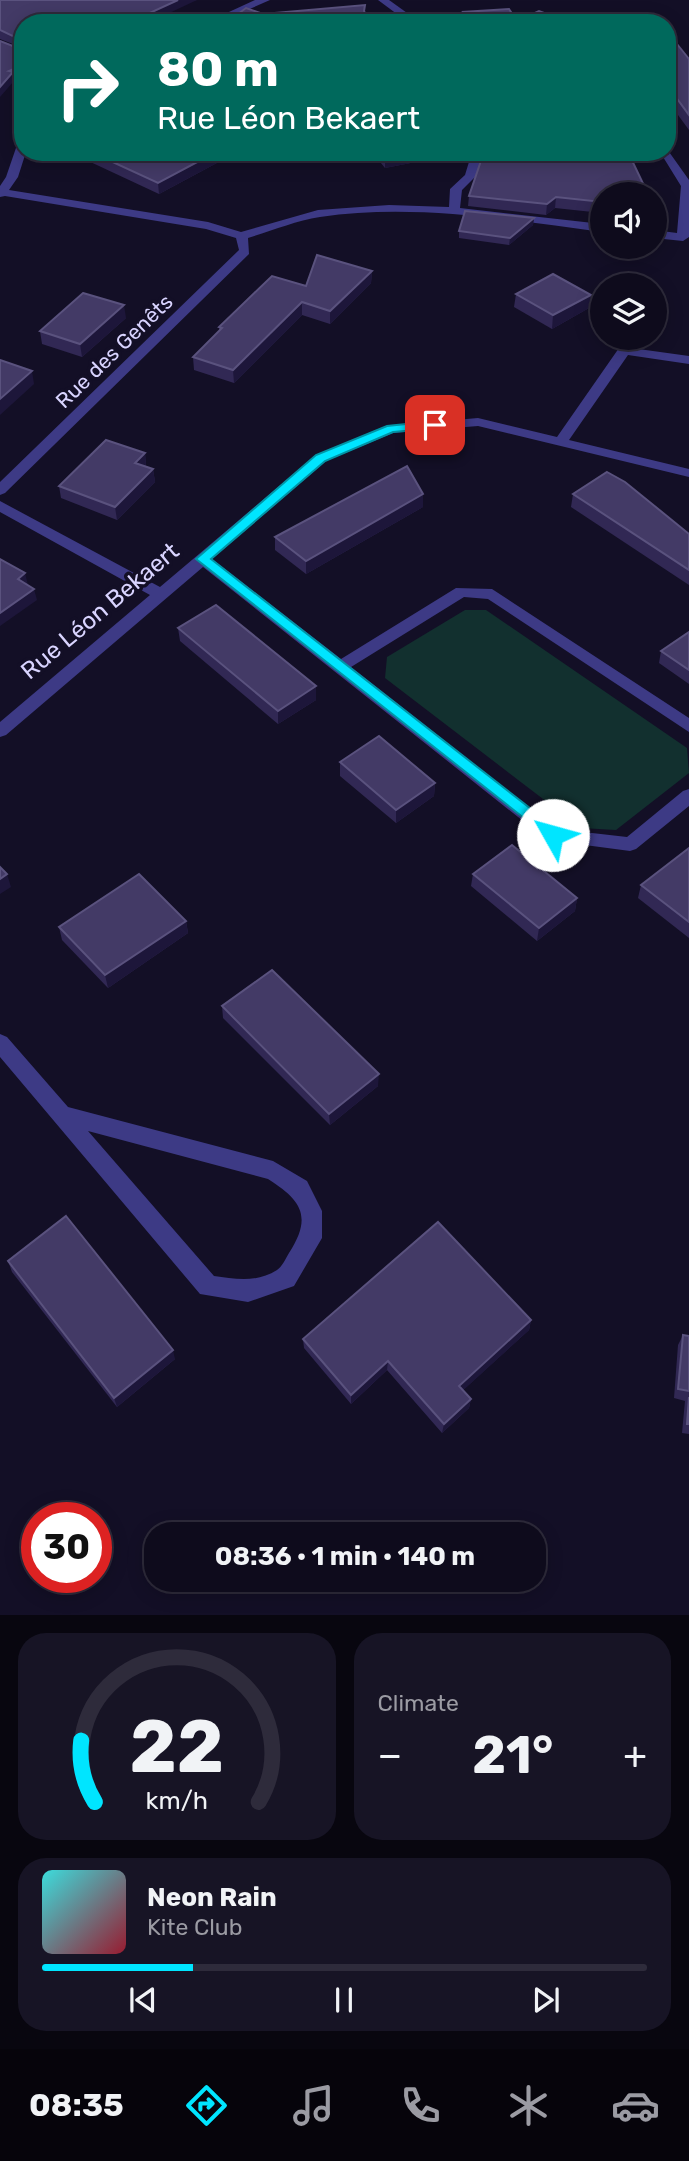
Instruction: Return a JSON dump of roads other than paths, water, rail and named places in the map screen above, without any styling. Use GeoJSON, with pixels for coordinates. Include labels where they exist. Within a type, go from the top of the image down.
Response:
{"type":"FeatureCollection","features":[{"type":"Feature","properties":{"kind":"street"},"geometry":{"type":"LineString","coordinates":[[232,14],[265,0]]}},
{"type":"Feature","properties":{"kind":"street"},"geometry":{"type":"LineString","coordinates":[[383,0],[403,14]]}},
{"type":"Feature","properties":{"kind":"street"},"geometry":{"type":"LineString","coordinates":[[18,161],[12,177],[1,193],[208,226],[240,236],[317,215],[377,208],[454,211],[590,227]]}},
{"type":"Feature","properties":{"kind":"street"},"geometry":{"type":"LineString","coordinates":[[454,211],[456,189],[470,176],[475,161]]}},
{"type":"Feature","properties":{"kind":"street"},"geometry":{"type":"LineString","coordinates":[[667,235],[683,237],[687,186],[671,161]]}},
{"type":"Feature","properties":{"kind":"street","name":"Rue des Genêts"},"geometry":{"type":"LineString","coordinates":[[0,490],[245,251],[240,236]]}},
{"type":"Feature","properties":{"kind":"street"},"geometry":{"type":"LineString","coordinates":[[562,440],[624,351],[689,360]]}},
{"type":"Feature","properties":{"kind":"street","name":"Rue Léon Bekaert"},"geometry":{"type":"LineString","coordinates":[[0,731],[321,458],[391,429],[478,422],[562,440],[689,473]]}},
{"type":"Feature","properties":{"kind":"street"},"geometry":{"type":"LineString","coordinates":[[0,506],[163,595]]}},
{"type":"Feature","properties":{"kind":"street","name":"Rue Léon Bekaert"},"geometry":{"type":"LineString","coordinates":[[203,559],[553,835],[630,844],[689,796]]}},
{"type":"Feature","properties":{"kind":"street"},"geometry":{"type":"LineString","coordinates":[[338,668],[461,592],[492,594],[689,726]]}},
{"type":"Feature","properties":{"kind":"street"},"geometry":{"type":"LineString","coordinates":[[0,1043],[208,1286],[248,1291],[286,1278],[311,1238],[311,1211],[300,1188],[273,1171],[64,1115]]}}]}
